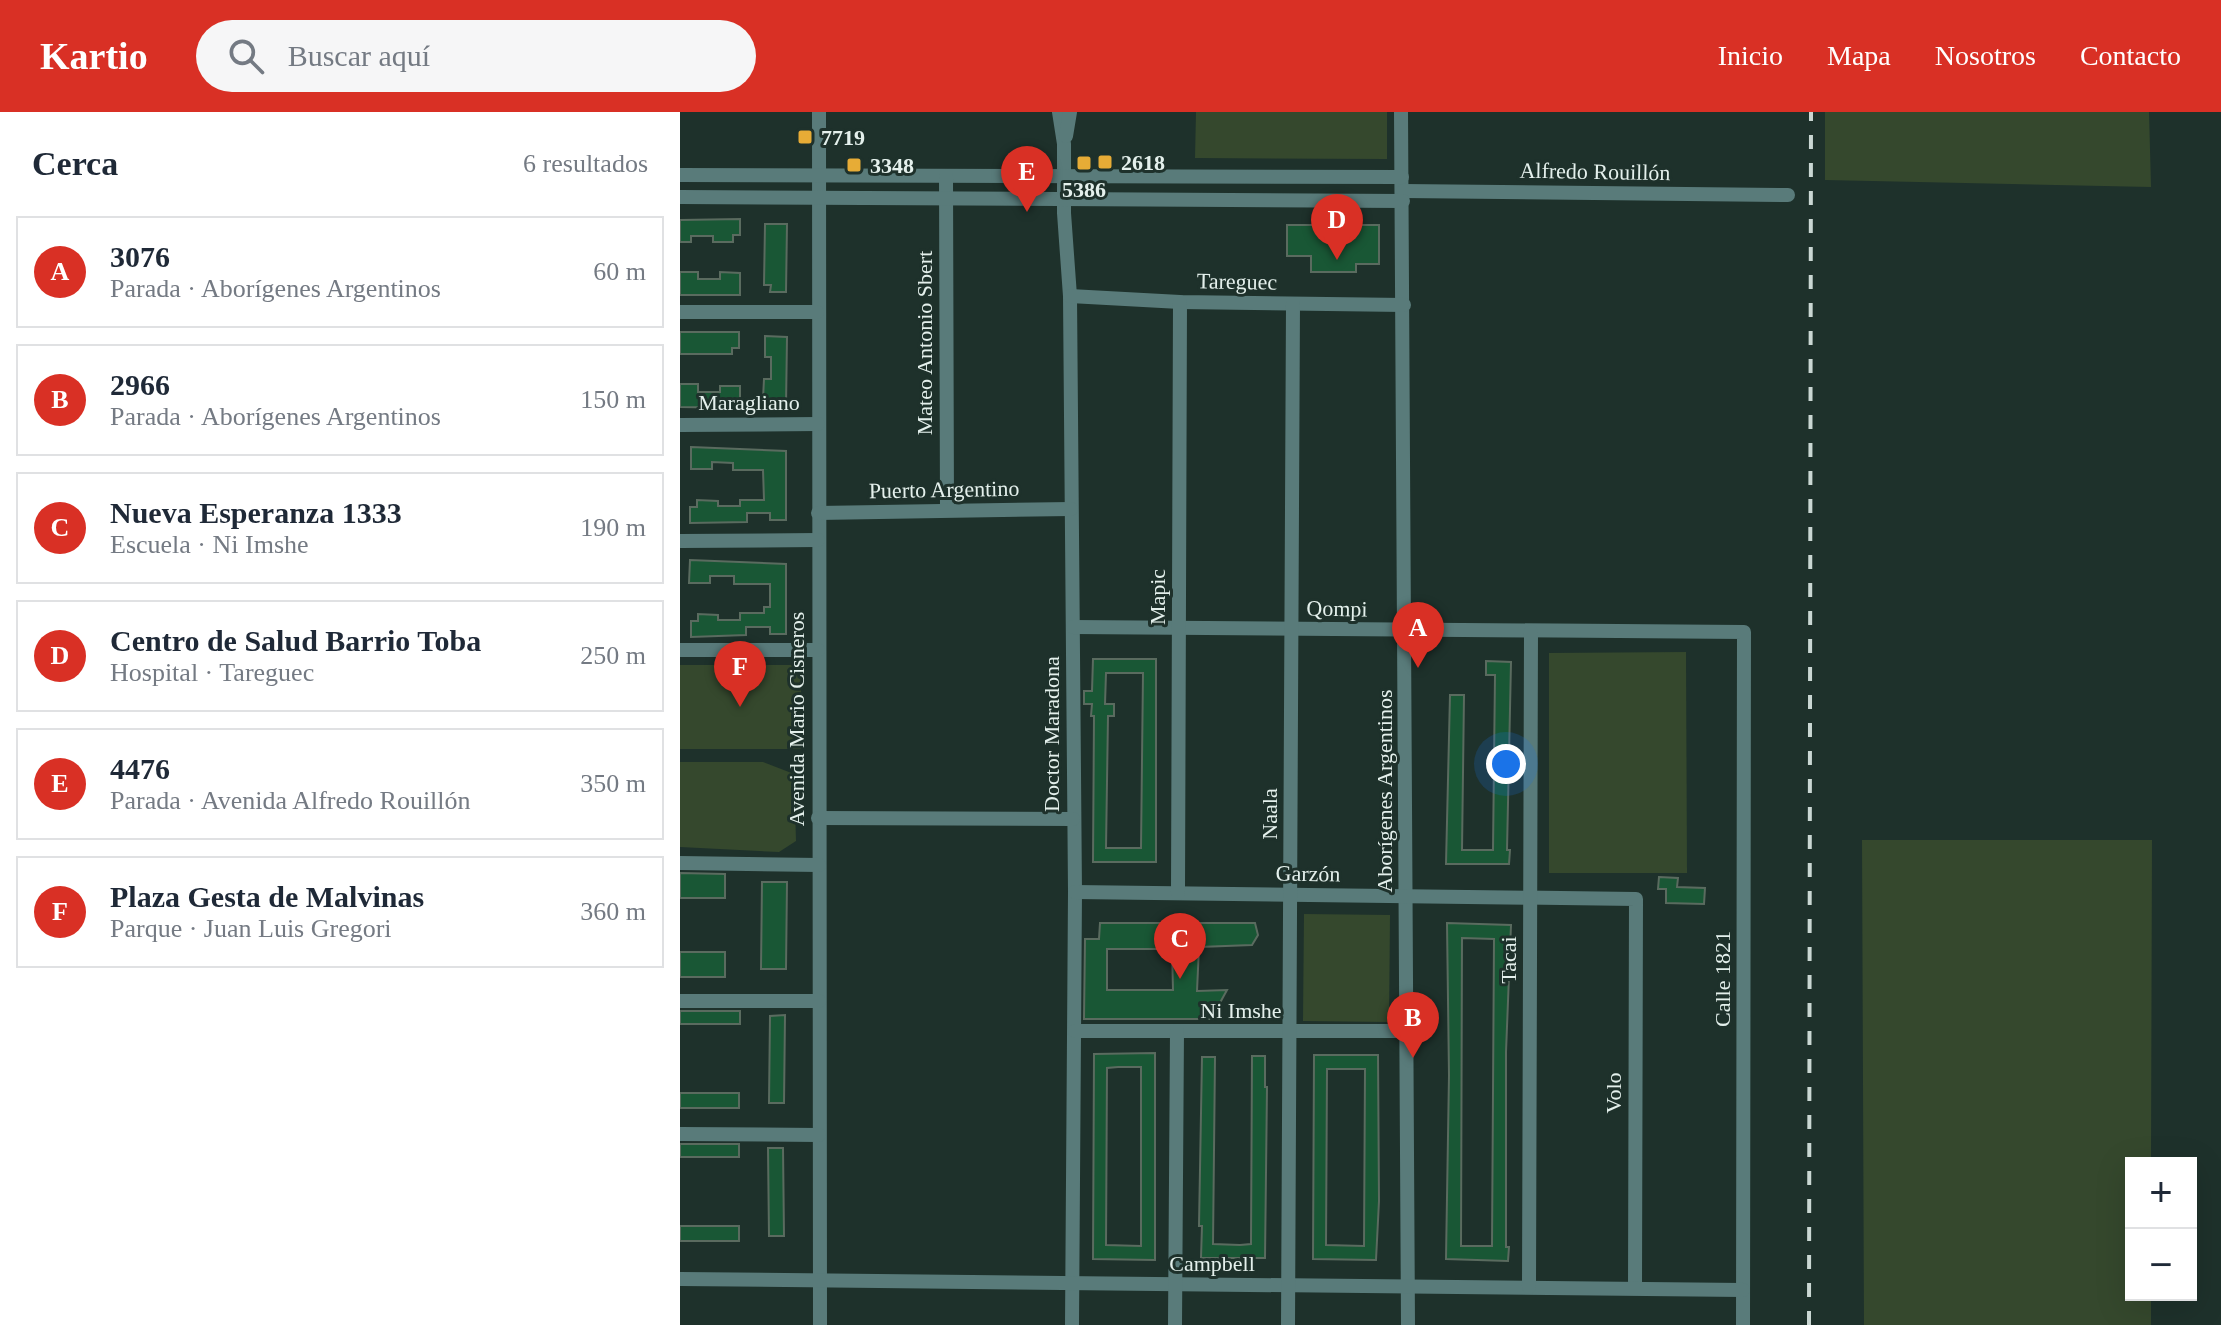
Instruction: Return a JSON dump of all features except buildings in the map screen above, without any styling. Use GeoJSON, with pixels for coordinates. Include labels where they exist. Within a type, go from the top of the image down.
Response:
{"type":"FeatureCollection","features":[{"type":"Feature","properties":{"kind":"street","name":"Avenida Mario Cisneros"},"geometry":{"type":"LineString","coordinates":[[819,112],[820,1325]]}},
{"type":"Feature","properties":{"kind":"street","name":"Doctor Maradona"},"geometry":{"type":"LineString","coordinates":[[1059,112],[1064,144],[1070,296],[1075,892],[1072,1325]]}},
{"type":"Feature","properties":{"kind":"street","name":"Doctor Maradona"},"geometry":{"type":"LineString","coordinates":[[1064,144],[1070,112]]}},
{"type":"Feature","properties":{"kind":"street","name":"Aborígenes Argentinos"},"geometry":{"type":"LineString","coordinates":[[1401,112],[1408,1325]]}},
{"type":"Feature","properties":{"kind":"street"},"geometry":{"type":"LineString","coordinates":[[680,175],[1064,176],[1403,190]]}},
{"type":"Feature","properties":{"kind":"street","name":"Mateo Antonio Sbert"},"geometry":{"type":"LineString","coordinates":[[946,176],[947,510]]}},
{"type":"Feature","properties":{"kind":"street"},"geometry":{"type":"LineString","coordinates":[[680,197],[1064,198],[1403,190]]}},
{"type":"Feature","properties":{"kind":"street","name":"Alfredo Rouillón"},"geometry":{"type":"LineString","coordinates":[[1403,190],[1788,195]]}},
{"type":"Feature","properties":{"kind":"street","name":"Tareguec"},"geometry":{"type":"LineString","coordinates":[[1070,296],[1180,302],[1404,305]]}},
{"type":"Feature","properties":{"kind":"street","name":"Mapic"},"geometry":{"type":"LineString","coordinates":[[1178,893],[1180,302]]}},
{"type":"Feature","properties":{"kind":"street","name":"Naala"},"geometry":{"type":"LineString","coordinates":[[1288,1325],[1293,304]]}},
{"type":"Feature","properties":{"kind":"street"},"geometry":{"type":"LineString","coordinates":[[680,312],[817,312]]}},
{"type":"Feature","properties":{"kind":"street","name":"Maragliano"},"geometry":{"type":"LineString","coordinates":[[680,425],[818,424]]}},
{"type":"Feature","properties":{"kind":"street","name":"Puerto Argentino"},"geometry":{"type":"LineString","coordinates":[[818,513],[1071,509]]}},
{"type":"Feature","properties":{"kind":"street"},"geometry":{"type":"LineString","coordinates":[[680,541],[818,540]]}},
{"type":"Feature","properties":{"kind":"street","name":"Qompi"},"geometry":{"type":"LineString","coordinates":[[1073,627],[1405,632],[1744,632]]}},
{"type":"Feature","properties":{"kind":"street","name":"Tacai"},"geometry":{"type":"LineString","coordinates":[[1529,1287],[1531,632]]}},
{"type":"Feature","properties":{"kind":"street","name":"Calle 1821"},"geometry":{"type":"LineString","coordinates":[[1743,1325],[1744,632]]}},
{"type":"Feature","properties":{"kind":"street"},"geometry":{"type":"LineString","coordinates":[[680,650],[818,650]]}},
{"type":"Feature","properties":{"kind":"street"},"geometry":{"type":"LineString","coordinates":[[818,818],[1073,819]]}},
{"type":"Feature","properties":{"kind":"street"},"geometry":{"type":"LineString","coordinates":[[680,863],[819,865]]}},
{"type":"Feature","properties":{"kind":"street","name":"Garzón"},"geometry":{"type":"LineString","coordinates":[[1075,892],[1636,899]]}},
{"type":"Feature","properties":{"kind":"street","name":"Volo"},"geometry":{"type":"LineString","coordinates":[[1635,1288],[1636,899]]}},
{"type":"Feature","properties":{"kind":"street"},"geometry":{"type":"LineString","coordinates":[[680,1001],[819,1001]]}},
{"type":"Feature","properties":{"kind":"street","name":"Ni Imshe"},"geometry":{"type":"LineString","coordinates":[[1075,1031],[1407,1031]]}},
{"type":"Feature","properties":{"kind":"street"},"geometry":{"type":"LineString","coordinates":[[1175,1325],[1177,1031]]}},
{"type":"Feature","properties":{"kind":"street"},"geometry":{"type":"LineString","coordinates":[[680,1134],[819,1135]]}},
{"type":"Feature","properties":{"kind":"street","name":"Campbell"},"geometry":{"type":"LineString","coordinates":[[680,1279],[1743,1290]]}},
{"type":"Feature","properties":{"kind":"green space"},"geometry":{"type":"Polygon","coordinates":[[[1196,112],[1387,112],[1387,159],[1195,158],[1196,112]]]}},
{"type":"Feature","properties":{"kind":"green space"},"geometry":{"type":"Polygon","coordinates":[[[1825,112],[2149,112],[2151,187],[1825,180],[1825,112]]]}},
{"type":"Feature","properties":{"kind":"green space"},"geometry":{"type":"Polygon","coordinates":[[[1686,652],[1687,873],[1549,873],[1549,653],[1686,652]]]}},
{"type":"Feature","properties":{"kind":"green space"},"geometry":{"type":"Polygon","coordinates":[[[680,665],[801,665],[801,749],[680,749],[680,665]]]}},
{"type":"Feature","properties":{"kind":"green space"},"geometry":{"type":"Polygon","coordinates":[[[680,762],[763,762],[794,774],[796,841],[779,852],[680,847],[680,762]]]}},
{"type":"Feature","properties":{"kind":"green space"},"geometry":{"type":"Polygon","coordinates":[[[1862,840],[2152,840],[2151,1157],[2125,1157],[2125,1301],[2151,1301],[2151,1325],[1864,1325],[1862,840]]]}},
{"type":"Feature","properties":{"kind":"green space"},"geometry":{"type":"Polygon","coordinates":[[[1304,914],[1390,915],[1389,1022],[1303,1021],[1304,914]]]}},
{"type":"Feature","properties":{"kind":"railway"},"geometry":{"type":"LineString","coordinates":[[1809,1325],[1811,112]]}},
{"type":"Feature","properties":{"kind":"place","name":"7719"},"geometry":{"type":"Point","coordinates":[805,137]}},
{"type":"Feature","properties":{"kind":"place","name":"2618"},"geometry":{"type":"Point","coordinates":[1105,162]}},
{"type":"Feature","properties":{"kind":"place","name":"5386"},"geometry":{"type":"Point","coordinates":[1084,163]}},
{"type":"Feature","properties":{"kind":"place","name":"3348"},"geometry":{"type":"Point","coordinates":[854,165]}},
{"type":"Feature","properties":{"kind":"place","name":"4476"},"geometry":{"type":"Point","coordinates":[1027,212]}},
{"type":"Feature","properties":{"kind":"place","name":"Centro de Salud Barrio Toba"},"geometry":{"type":"Point","coordinates":[1337,260]}},
{"type":"Feature","properties":{"kind":"place","name":"3076"},"geometry":{"type":"Point","coordinates":[1418,668]}},
{"type":"Feature","properties":{"kind":"place","name":"Plaza Gesta de Malvinas"},"geometry":{"type":"Point","coordinates":[740,707]}},
{"type":"Feature","properties":{"kind":"place","name":"Nueva Esperanza 1333"},"geometry":{"type":"Point","coordinates":[1180,979]}},
{"type":"Feature","properties":{"kind":"place","name":"2966"},"geometry":{"type":"Point","coordinates":[1413,1058]}}]}
